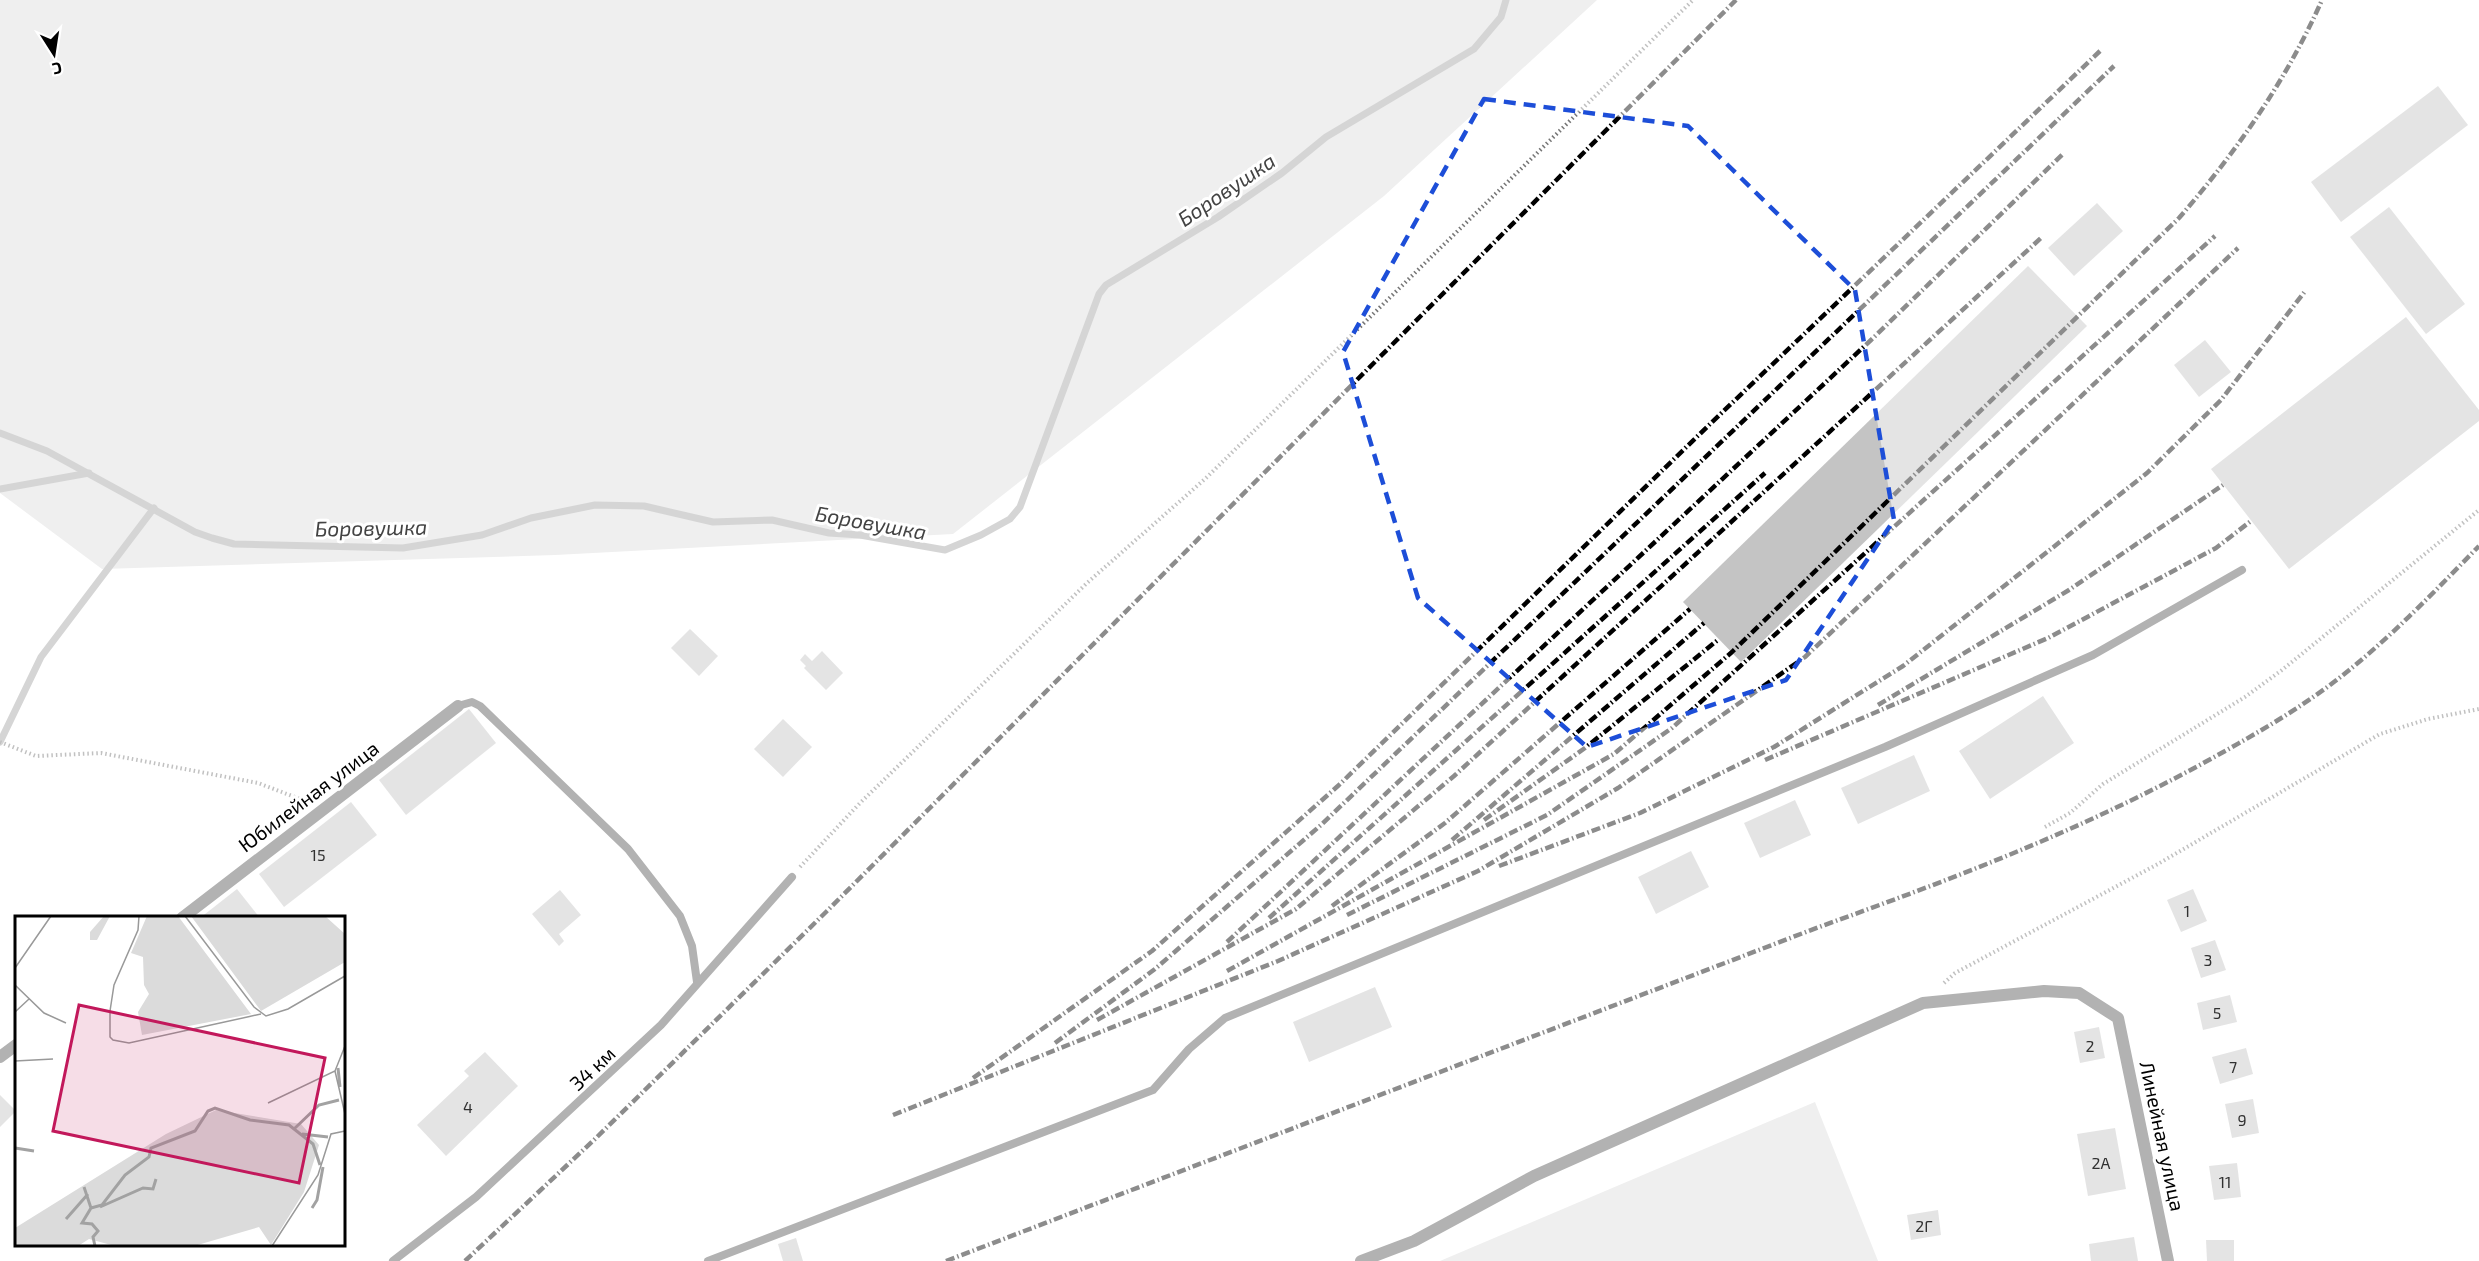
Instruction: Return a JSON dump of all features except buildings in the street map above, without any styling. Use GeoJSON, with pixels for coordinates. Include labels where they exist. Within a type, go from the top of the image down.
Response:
{"type":"FeatureCollection","features":[{"type":"Feature","properties":{"kind":"street","name":"Юбилейная улица"},"geometry":{"type":"LineString","coordinates":[[185,916],[458,706]]}},
{"type":"Feature","properties":{"kind":"street","name":"Линейная улица"},"geometry":{"type":"LineString","coordinates":[[1923,1003],[2044,991],[2079,993],[2118,1018],[2168,1261]]}},
{"type":"Feature","properties":{"kind":"street"},"geometry":{"type":"LineString","coordinates":[[1361,1261],[1414,1241],[1534,1176],[1923,1003]]}},
{"type":"Feature","properties":{"kind":"street"},"geometry":{"type":"LineString","coordinates":[[0,1057],[15,1046]]}},
{"type":"Feature","properties":{"kind":"lane"},"geometry":{"type":"LineString","coordinates":[[708,1261],[1153,1090],[1189,1049],[1225,1018],[1886,747],[2093,654],[2242,570]]}},
{"type":"Feature","properties":{"kind":"lane"},"geometry":{"type":"LineString","coordinates":[[458,706],[472,702],[480,706],[628,849],[680,916],[692,946],[697,982]]}},
{"type":"Feature","properties":{"kind":"lane","name":"34 км"},"geometry":{"type":"LineString","coordinates":[[393,1261],[476,1197],[661,1025],[792,877]]}},
{"type":"Feature","properties":{"kind":"path"},"geometry":{"type":"LineString","coordinates":[[792,877],[860,803],[1087,583],[1205,479],[1693,0]]}},
{"type":"Feature","properties":{"kind":"path"},"geometry":{"type":"LineString","coordinates":[[2045,827],[2070,813],[2103,784],[2273,677],[2479,510]]}},
{"type":"Feature","properties":{"kind":"path"},"geometry":{"type":"LineString","coordinates":[[1923,1003],[1955,973],[2158,864],[2380,734],[2428,719],[2479,709]]}},
{"type":"Feature","properties":{"kind":"path"},"geometry":{"type":"LineString","coordinates":[[0,742],[36,756],[101,753],[258,783],[324,808]]}},
{"type":"Feature","properties":{"kind":"highlighted area"},"geometry":{"type":"Polygon","coordinates":[[[1484,99],[1688,126],[1855,290],[1894,520],[1786,680],[1587,747],[1418,598],[1343,352],[1484,99]]]}},
{"type":"Feature","properties":{"kind":"shaded area"},"geometry":{"type":"Polygon","coordinates":[[[0,0],[1597,0],[1384,196],[953,534],[555,555],[102,569],[0,493],[0,0]]]}},
{"type":"Feature","properties":{"kind":"shaded area"},"geometry":{"type":"Polygon","coordinates":[[[1815,1102],[1878,1261],[1440,1261],[1815,1102]]]}},
{"type":"Feature","properties":{"kind":"waterway","name":"Боровушка"},"geometry":{"type":"LineString","coordinates":[[0,433],[47,451],[195,532],[234,544],[403,548],[482,535],[531,518],[595,505],[644,506],[713,522],[772,520],[829,533],[860,535],[945,550],[981,535],[1010,519],[1020,507],[1099,294],[1106,285],[1218,217],[1282,173],[1326,137],[1474,49],[1501,17],[1506,0]]}},
{"type":"Feature","properties":{"kind":"waterway"},"geometry":{"type":"LineString","coordinates":[[0,489],[89,473]]}},
{"type":"Feature","properties":{"kind":"waterway"},"geometry":{"type":"LineString","coordinates":[[0,742],[41,657],[154,508]]}},
{"type":"Feature","properties":{"kind":"railway"},"geometry":{"type":"LineString","coordinates":[[465,1261],[595,1139],[827,911],[1736,0]]}},
{"type":"Feature","properties":{"kind":"railway"},"geometry":{"type":"LineString","coordinates":[[1227,971],[1614,754],[1732,652],[2179,218],[2221,167],[2259,114],[2293,59],[2322,0]]}},
{"type":"Feature","properties":{"kind":"railway"},"geometry":{"type":"LineString","coordinates":[[973,1078],[1152,951],[1339,785],[1709,425],[2100,51]]}},
{"type":"Feature","properties":{"kind":"railway"},"geometry":{"type":"LineString","coordinates":[[1055,1043],[1155,969],[1321,825],[2114,66]]}},
{"type":"Feature","properties":{"kind":"railway"},"geometry":{"type":"LineString","coordinates":[[1227,942],[1871,340],[2064,153]]}},
{"type":"Feature","properties":{"kind":"railway"},"geometry":{"type":"LineString","coordinates":[[1347,915],[1547,815],[1672,728],[2215,236]]}},
{"type":"Feature","properties":{"kind":"railway"},"geometry":{"type":"LineString","coordinates":[[1097,1020],[1296,909],[1454,776],[2041,238]]}},
{"type":"Feature","properties":{"kind":"railway"},"geometry":{"type":"LineString","coordinates":[[893,1115],[1278,961],[1478,871],[1618,788],[1805,657],[2238,248]]}},
{"type":"Feature","properties":{"kind":"railway"},"geometry":{"type":"LineString","coordinates":[[1499,866],[1640,813],[1774,747],[1903,666],[2147,473],[2221,400],[2306,290]]}},
{"type":"Feature","properties":{"kind":"railway"},"geometry":{"type":"LineString","coordinates":[[1269,918],[1765,473]]}},
{"type":"Feature","properties":{"kind":"railway"},"geometry":{"type":"LineString","coordinates":[[1878,705],[2069,590],[2223,485]]}},
{"type":"Feature","properties":{"kind":"railway"},"geometry":{"type":"LineString","coordinates":[[1765,760],[2048,638],[2216,548],[2251,521]]}},
{"type":"Feature","properties":{"kind":"railway"},"geometry":{"type":"LineString","coordinates":[[946,1261],[1919,890],[2016,852],[2112,810],[2225,751],[2315,696],[2382,641],[2479,546]]}},
{"type":"Feature","properties":{"kind":"railway"},"geometry":{"type":"LineString","coordinates":[[1332,906],[1445,823],[1690,609]]}},
{"type":"Feature","properties":{"kind":"railway"},"geometry":{"type":"LineString","coordinates":[[1452,840],[1704,623]]}},
{"type":"Feature","properties":{"kind":"railway"},"geometry":{"type":"LineString","coordinates":[[1484,820],[1585,748],[1719,639]]}}]}
